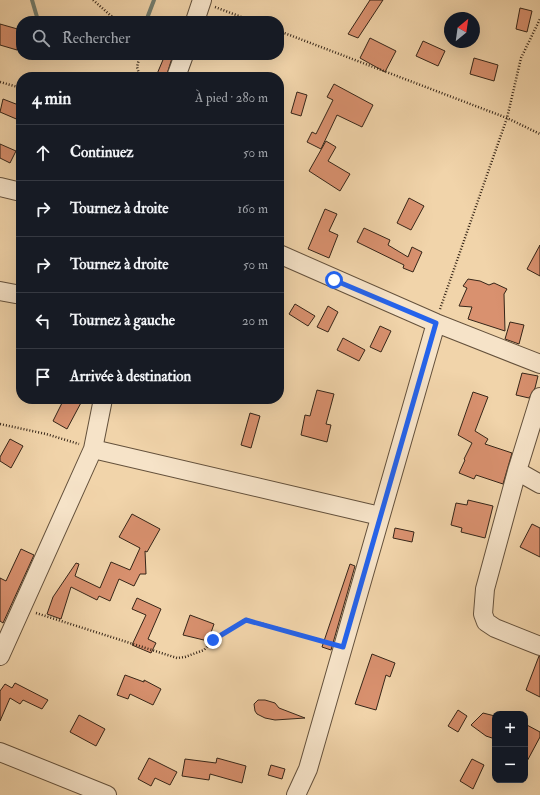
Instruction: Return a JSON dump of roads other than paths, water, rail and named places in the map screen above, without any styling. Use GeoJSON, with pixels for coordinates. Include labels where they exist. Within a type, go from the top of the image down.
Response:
{"type":"FeatureCollection","features":[{"type":"Feature","properties":{"kind":"street"},"geometry":{"type":"LineString","coordinates":[[197,16],[202,1]]}},
{"type":"Feature","properties":{"kind":"street"},"geometry":{"type":"LineString","coordinates":[[178,72],[182,60]]}},
{"type":"Feature","properties":{"kind":"street"},"geometry":{"type":"LineString","coordinates":[[0,187],[16,191]]}},
{"type":"Feature","properties":{"kind":"street"},"geometry":{"type":"LineString","coordinates":[[284,256],[436,323],[540,364]]}},
{"type":"Feature","properties":{"kind":"street"},"geometry":{"type":"LineString","coordinates":[[0,291],[16,294]]}},
{"type":"Feature","properties":{"kind":"street"},"geometry":{"type":"LineString","coordinates":[[296,795],[308,769],[436,323]]}},
{"type":"Feature","properties":{"kind":"street"},"geometry":{"type":"LineString","coordinates":[[540,397],[517,471],[485,589],[482,614],[486,622],[495,628],[540,646]]}},
{"type":"Feature","properties":{"kind":"street"},"geometry":{"type":"LineString","coordinates":[[0,656],[93,449],[102,404]]}},
{"type":"Feature","properties":{"kind":"street"},"geometry":{"type":"LineString","coordinates":[[93,449],[380,516]]}},
{"type":"Feature","properties":{"kind":"street"},"geometry":{"type":"LineString","coordinates":[[517,471],[540,484]]}},
{"type":"Feature","properties":{"kind":"street"},"geometry":{"type":"LineString","coordinates":[[0,752],[107,795]]}},
{"type":"Feature","properties":{"kind":"waterway"},"geometry":{"type":"LineString","coordinates":[[32,0],[37,16]]}},
{"type":"Feature","properties":{"kind":"waterway"},"geometry":{"type":"LineString","coordinates":[[148,16],[154,0]]}}]}
